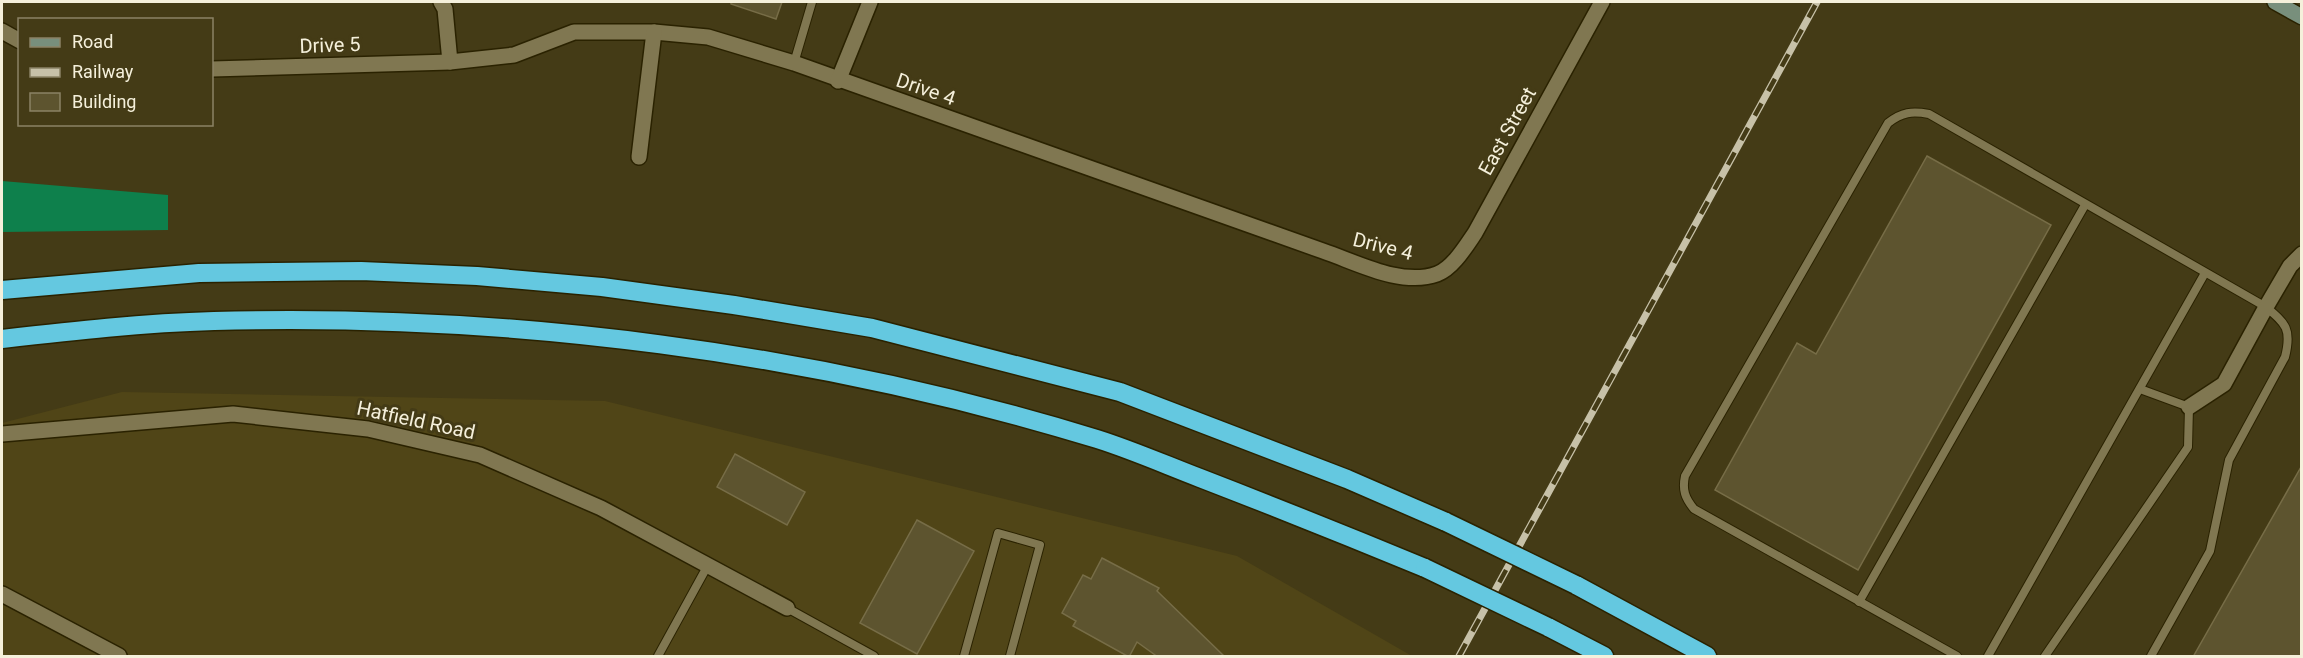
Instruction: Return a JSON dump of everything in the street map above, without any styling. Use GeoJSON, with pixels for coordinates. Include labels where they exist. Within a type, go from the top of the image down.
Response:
{"type":"FeatureCollection","features":[{"type":"Feature","properties":{"kind":"highway"},"geometry":{"type":"LineString","coordinates":[[2,290],[199,273],[361,271],[477,276],[602,287],[734,305],[872,328],[1120,392],[1347,479],[1446,522],[1576,585],[1707,657]]}},
{"type":"Feature","properties":{"kind":"highway"},"geometry":{"type":"LineString","coordinates":[[2,339],[212,321],[365,322],[595,336],[728,355],[870,381],[972,404],[1100,440],[1317,523],[1425,568],[1548,627],[1604,657]]}},
{"type":"Feature","properties":{"kind":"main road"},"geometry":{"type":"LineString","coordinates":[[2276,2],[2301,17]]}},
{"type":"Feature","properties":{"kind":"street"},"geometry":{"type":"LineString","coordinates":[[441,2],[445,9],[450,62]]}},
{"type":"Feature","properties":{"kind":"street"},"geometry":{"type":"LineString","coordinates":[[838,81],[870,2]]}},
{"type":"Feature","properties":{"kind":"street","name":"East Street"},"geometry":{"type":"LineString","coordinates":[[1438,274],[1459,255],[1475,233],[1602,2]]}},
{"type":"Feature","properties":{"kind":"street"},"geometry":{"type":"LineString","coordinates":[[2,31],[18,40]]}},
{"type":"Feature","properties":{"kind":"street","name":"Drive 4"},"geometry":{"type":"LineString","coordinates":[[450,62],[514,55],[574,32],[654,32],[708,37],[794,63],[838,81],[1323,252],[1406,278],[1438,274]]}},
{"type":"Feature","properties":{"kind":"street"},"geometry":{"type":"LineString","coordinates":[[639,157],[654,32]]}},
{"type":"Feature","properties":{"kind":"street","name":"Drive 5"},"geometry":{"type":"LineString","coordinates":[[213,69],[450,62]]}},
{"type":"Feature","properties":{"kind":"street"},"geometry":{"type":"LineString","coordinates":[[2189,407],[2224,384],[2290,266],[2301,254]]}},
{"type":"Feature","properties":{"kind":"street","name":"Hatfield Road"},"geometry":{"type":"LineString","coordinates":[[2,434],[233,414],[368,429],[480,455],[601,508],[786,608]]}},
{"type":"Feature","properties":{"kind":"street"},"geometry":{"type":"LineString","coordinates":[[2,594],[118,657]]}},
{"type":"Feature","properties":{"kind":"lane"},"geometry":{"type":"LineString","coordinates":[[794,63],[812,2]]}},
{"type":"Feature","properties":{"kind":"lane"},"geometry":{"type":"LineString","coordinates":[[1957,657],[1694,509],[1686,499],[1683,487],[1685,476],[1888,123],[1900,114],[1914,111],[1929,114],[2266,307],[2284,322],[2289,339],[2285,357],[2229,460],[2210,551],[2151,657]]}},
{"type":"Feature","properties":{"kind":"lane"},"geometry":{"type":"LineString","coordinates":[[1859,602],[2085,204]]}},
{"type":"Feature","properties":{"kind":"lane"},"geometry":{"type":"LineString","coordinates":[[1988,657],[2205,273]]}},
{"type":"Feature","properties":{"kind":"lane"},"geometry":{"type":"LineString","coordinates":[[2045,657],[2188,447],[2189,407],[2140,388]]}},
{"type":"Feature","properties":{"kind":"lane"},"geometry":{"type":"LineString","coordinates":[[964,657],[998,533],[1040,545],[1010,657]]}},
{"type":"Feature","properties":{"kind":"lane"},"geometry":{"type":"LineString","coordinates":[[658,657],[708,566]]}},
{"type":"Feature","properties":{"kind":"lane"},"geometry":{"type":"LineString","coordinates":[[786,608],[874,657]]}},
{"type":"Feature","properties":{"kind":"shaded area"},"geometry":{"type":"Polygon","coordinates":[[[122,392],[605,401],[1237,556],[1412,656],[2,656],[2,423],[122,392]]]}},
{"type":"Feature","properties":{"kind":"green space"},"geometry":{"type":"Polygon","coordinates":[[[2,181],[168,195],[168,230],[2,232],[2,181]]]}},
{"type":"Feature","properties":{"kind":"building"},"geometry":{"type":"Polygon","coordinates":[[[731,2],[782,2],[776,19],[731,4],[731,2]]]}},
{"type":"Feature","properties":{"kind":"building"},"geometry":{"type":"Polygon","coordinates":[[[1927,156],[2051,225],[1858,570],[1715,490],[1797,343],[1816,354],[1927,156]]]}},
{"type":"Feature","properties":{"kind":"building"},"geometry":{"type":"Polygon","coordinates":[[[735,454],[805,492],[787,525],[717,487],[735,454]]]}},
{"type":"Feature","properties":{"kind":"building"},"geometry":{"type":"Polygon","coordinates":[[[2301,467],[2301,657],[2193,657],[2301,467]]]}},
{"type":"Feature","properties":{"kind":"building"},"geometry":{"type":"Polygon","coordinates":[[[917,520],[974,551],[917,654],[860,623],[917,520]]]}},
{"type":"Feature","properties":{"kind":"building"},"geometry":{"type":"Polygon","coordinates":[[[1102,558],[1159,588],[1157,591],[1225,657],[1158,657],[1137,642],[1129,657],[1073,626],[1076,621],[1062,613],[1083,575],[1091,579],[1102,558]]]}},
{"type":"Feature","properties":{"kind":"railway"},"geometry":{"type":"LineString","coordinates":[[1459,656],[1817,2]]}}]}
